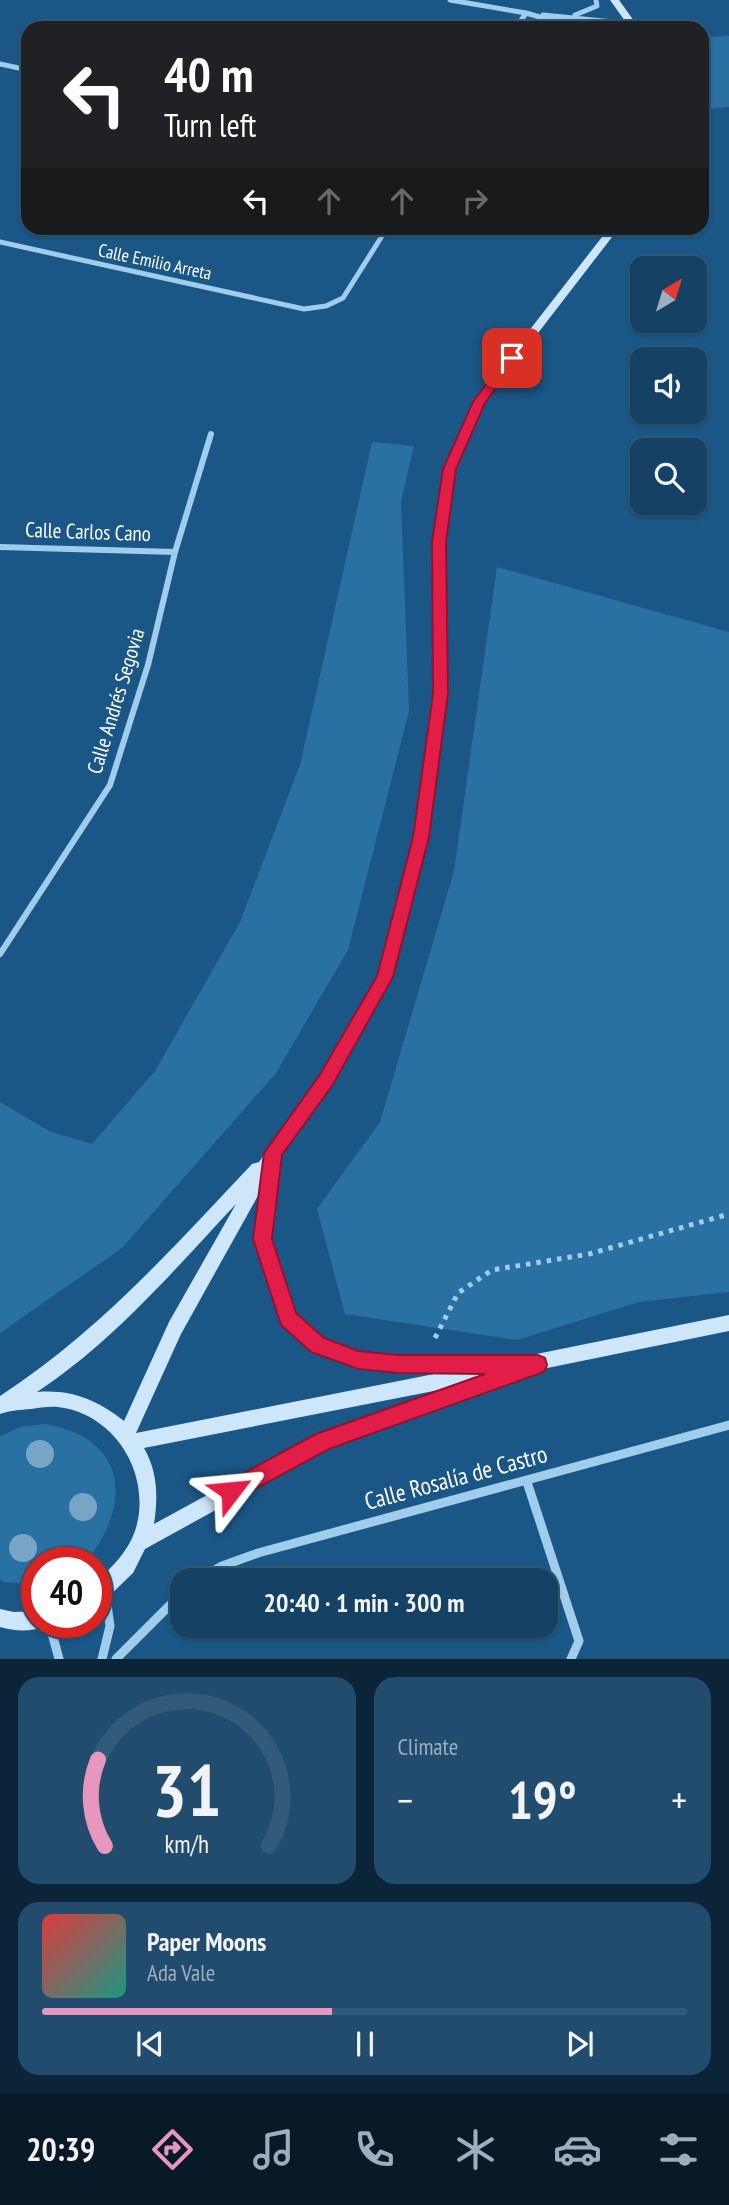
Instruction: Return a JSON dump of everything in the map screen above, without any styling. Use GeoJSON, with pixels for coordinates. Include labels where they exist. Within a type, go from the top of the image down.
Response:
{"type":"FeatureCollection","features":[{"type":"Feature","properties":{"kind":"street"},"geometry":{"type":"LineString","coordinates":[[450,0],[526,13],[598,21]]}},
{"type":"Feature","properties":{"kind":"street"},"geometry":{"type":"LineString","coordinates":[[569,17],[597,6],[596,0]]}},
{"type":"Feature","properties":{"kind":"street"},"geometry":{"type":"LineString","coordinates":[[614,0],[630,21]]}},
{"type":"Feature","properties":{"kind":"street"},"geometry":{"type":"LineString","coordinates":[[521,21],[526,13]]}},
{"type":"Feature","properties":{"kind":"street"},"geometry":{"type":"LineString","coordinates":[[526,13],[554,21]]}},
{"type":"Feature","properties":{"kind":"street"},"geometry":{"type":"LineString","coordinates":[[0,64],[21,68]]}},
{"type":"Feature","properties":{"kind":"street","name":"Calle Emilio Arreta"},"geometry":{"type":"LineString","coordinates":[[0,242],[304,309],[326,306],[343,298],[383,235]]}},
{"type":"Feature","properties":{"kind":"street"},"geometry":{"type":"LineString","coordinates":[[1,1405],[60,1366],[134,1301],[273,1153],[326,1081],[385,977],[421,837],[440,694],[439,542],[449,469],[479,402],[609,235]]}},
{"type":"Feature","properties":{"kind":"street","name":"Calle Andrés Segovia"},"geometry":{"type":"LineString","coordinates":[[0,954],[110,785],[148,665],[175,552],[211,434]]}},
{"type":"Feature","properties":{"kind":"street","name":"Calle Carlos Cano"},"geometry":{"type":"LineString","coordinates":[[0,547],[175,552]]}},
{"type":"Feature","properties":{"kind":"street"},"geometry":{"type":"LineString","coordinates":[[273,1153],[262,1239],[288,1319],[318,1345],[358,1360],[418,1366],[538,1365]]}},
{"type":"Feature","properties":{"kind":"street"},"geometry":{"type":"LineString","coordinates":[[130,1437],[175,1328],[273,1153]]}},
{"type":"Feature","properties":{"kind":"street"},"geometry":{"type":"LineString","coordinates":[[130,1437],[538,1365],[729,1323]]}},
{"type":"Feature","properties":{"kind":"street"},"geometry":{"type":"LineString","coordinates":[[139,1542],[323,1441],[538,1365]]}},
{"type":"Feature","properties":{"kind":"street"},"geometry":{"type":"LineString","coordinates":[[1,1405],[37,1396],[71,1399],[102,1411],[130,1437],[146,1473],[148,1507],[139,1542],[125,1567],[112,1580]]}},
{"type":"Feature","properties":{"kind":"street","name":"Calle Rosalía de Castro"},"geometry":{"type":"LineString","coordinates":[[219,1568],[258,1553],[729,1425]]}},
{"type":"Feature","properties":{"kind":"street"},"geometry":{"type":"LineString","coordinates":[[527,1482],[579,1641],[571,1659]]}},
{"type":"Feature","properties":{"kind":"street"},"geometry":{"type":"LineString","coordinates":[[116,1659],[170,1606]]}},
{"type":"Feature","properties":{"kind":"street"},"geometry":{"type":"LineString","coordinates":[[0,1618],[21,1621]]}},
{"type":"Feature","properties":{"kind":"street"},"geometry":{"type":"LineString","coordinates":[[53,1638],[59,1659]]}},
{"type":"Feature","properties":{"kind":"street"},"geometry":{"type":"LineString","coordinates":[[102,1659],[107,1638]]}},
{"type":"Feature","properties":{"kind":"path"},"geometry":{"type":"LineString","coordinates":[[418,1366],[458,1293],[492,1270],[589,1254],[729,1214]]}},
{"type":"Feature","properties":{"kind":"shaded area"},"geometry":{"type":"Polygon","coordinates":[[[729,36],[729,107],[709,108],[709,37],[729,36]]]}},
{"type":"Feature","properties":{"kind":"shaded area"},"geometry":{"type":"Polygon","coordinates":[[[372,442],[414,446],[401,501],[409,711],[348,950],[276,1073],[122,1248],[0,1333],[0,1102],[51,1132],[92,1144],[155,1071],[240,922],[300,765],[372,442]]]}},
{"type":"Feature","properties":{"kind":"shaded area"},"geometry":{"type":"Polygon","coordinates":[[[497,567],[729,632],[729,1292],[639,1302],[517,1340],[345,1314],[317,1209],[380,1122],[454,871],[497,567]]]}},
{"type":"Feature","properties":{"kind":"shaded area"},"geometry":{"type":"Polygon","coordinates":[[[45,1424],[73,1432],[93,1443],[107,1459],[114,1477],[115,1497],[111,1519],[96,1547],[21,1547],[21,1583],[0,1580],[0,1436],[21,1427],[45,1424]]]}},
{"type":"Feature","properties":{"kind":"route"},"geometry":{"type":"LineString","coordinates":[[231,1491],[323,1441],[538,1365],[418,1366],[358,1360],[318,1345],[288,1319],[262,1239],[273,1153],[326,1081],[385,977],[421,837],[440,694],[439,542],[449,469],[479,402],[512,358]]}}]}
